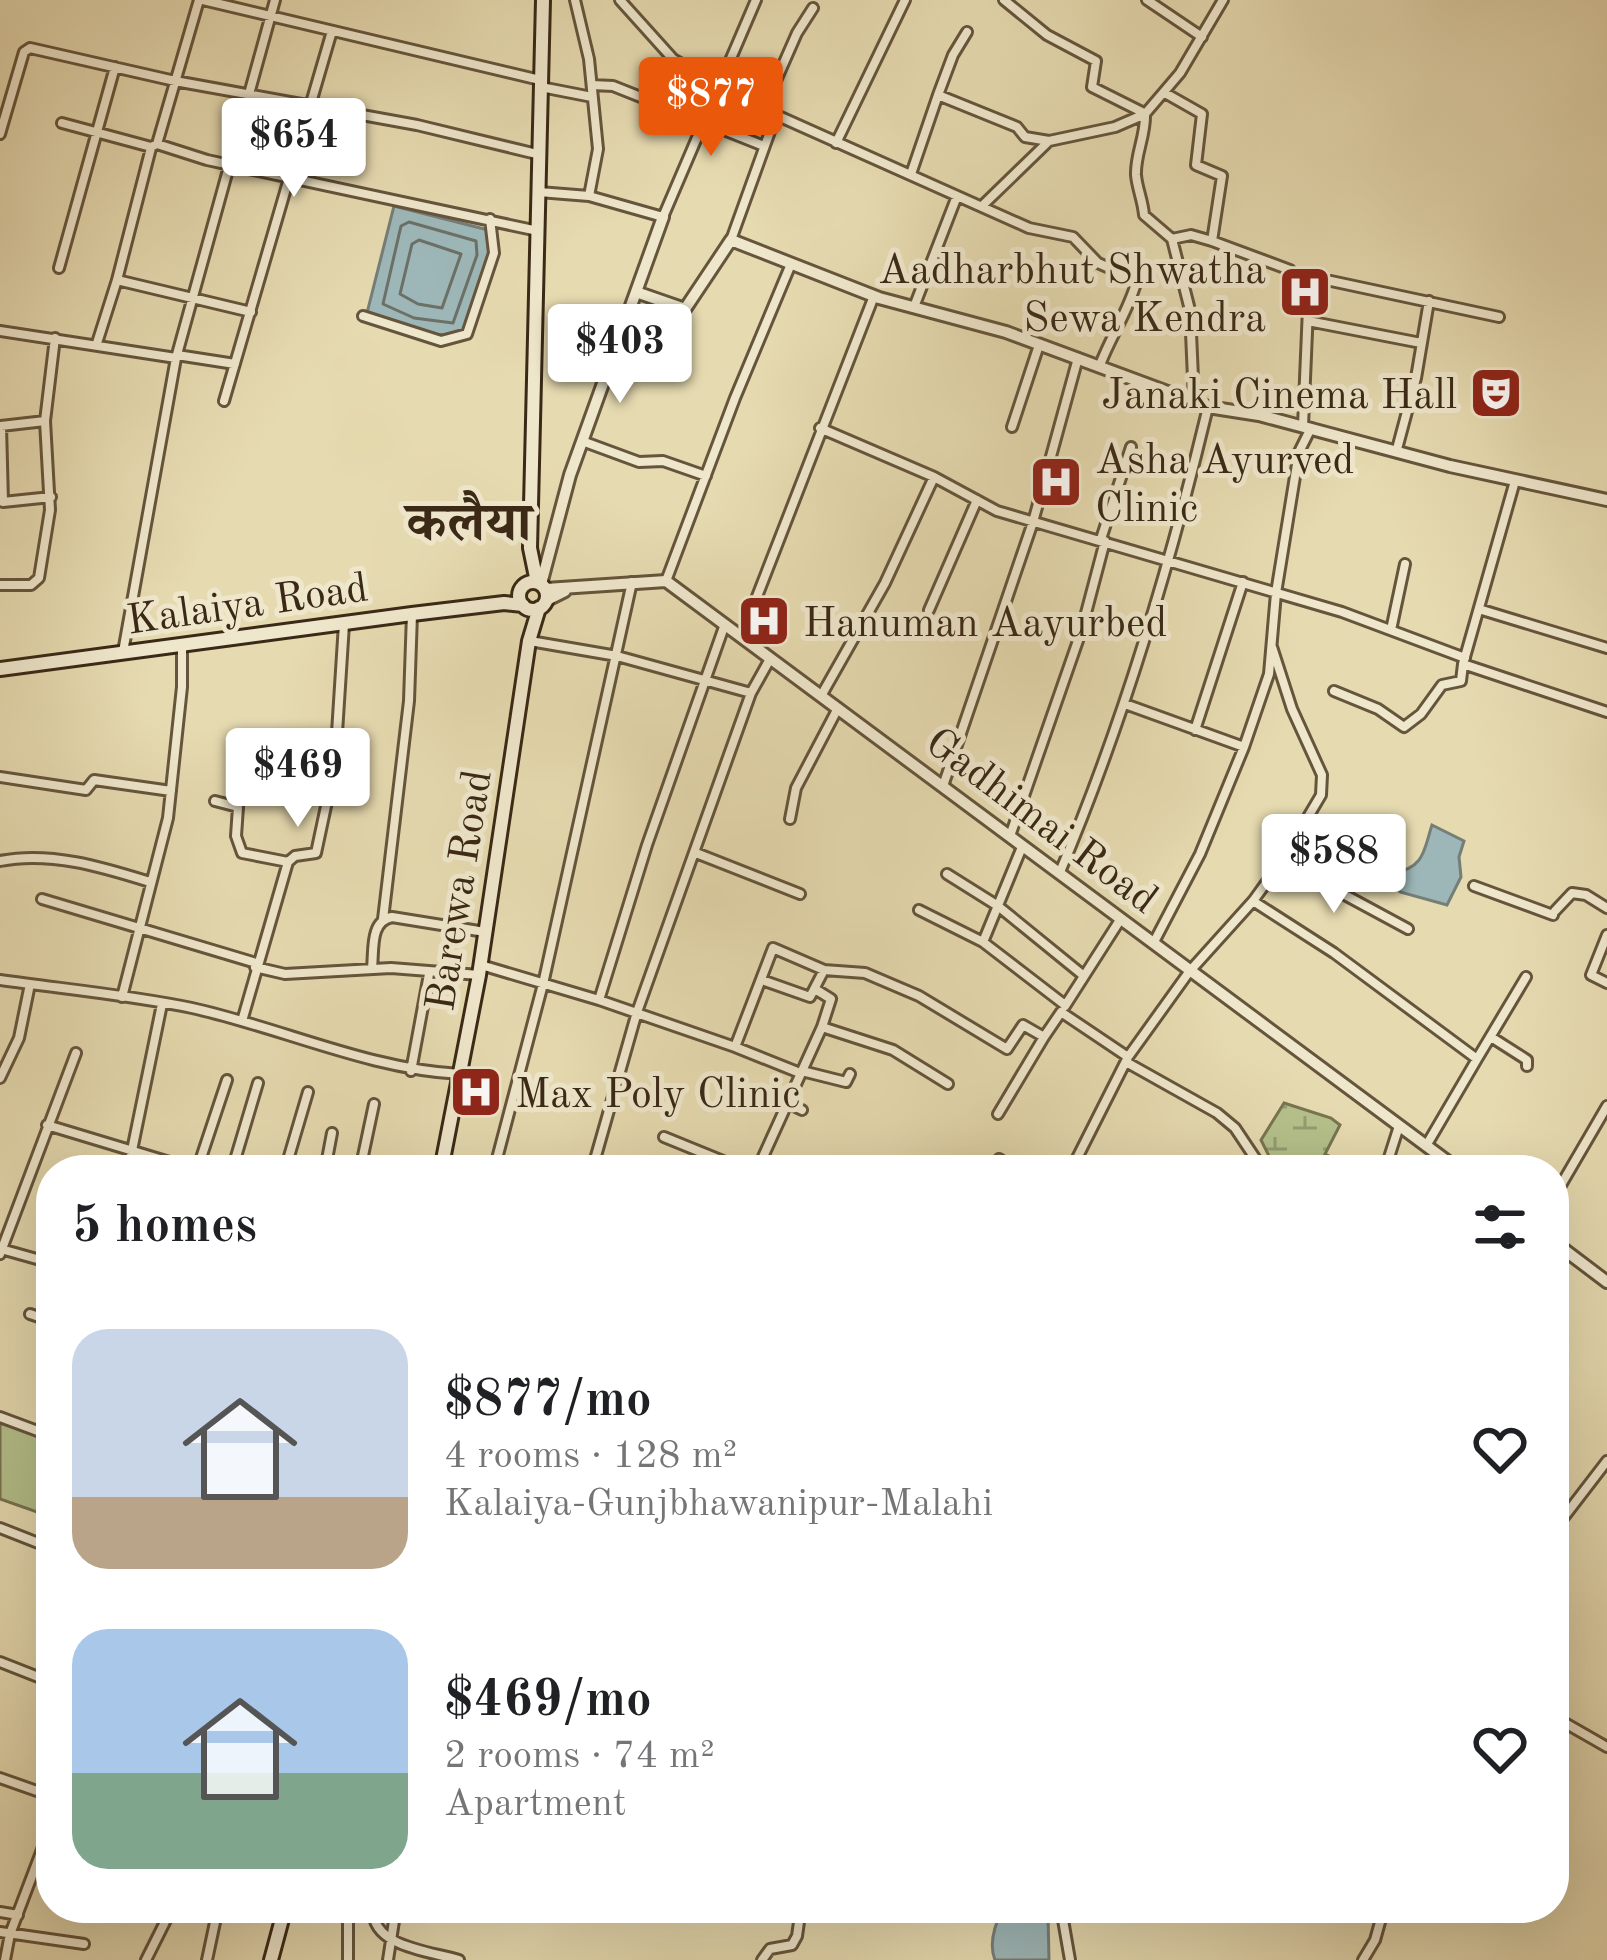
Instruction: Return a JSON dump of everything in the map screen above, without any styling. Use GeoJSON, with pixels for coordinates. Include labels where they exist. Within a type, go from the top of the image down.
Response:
{"type":"FeatureCollection","features":[{"type":"Feature","properties":{"kind":"main road","name":"Barewa Road"},"geometry":{"type":"LineString","coordinates":[[444,1155],[480,970],[534,597],[530,548],[543,0]]}},
{"type":"Feature","properties":{"kind":"main road","name":"Kalaiya Road"},"geometry":{"type":"LineString","coordinates":[[0,669],[534,597]]}},
{"type":"Feature","properties":{"kind":"main road"},"geometry":{"type":"LineString","coordinates":[[271,1960],[280,1923]]}},
{"type":"Feature","properties":{"kind":"street"},"geometry":{"type":"LineString","coordinates":[[97,343],[201,0],[592,97]]}},
{"type":"Feature","properties":{"kind":"street"},"geometry":{"type":"LineString","coordinates":[[123,652],[177,356],[275,0]]}},
{"type":"Feature","properties":{"kind":"street"},"geometry":{"type":"LineString","coordinates":[[575,0],[592,85],[598,149],[590,196]]}},
{"type":"Feature","properties":{"kind":"street"},"geometry":{"type":"LineString","coordinates":[[620,0],[673,58],[718,84],[743,89],[776,115],[1029,228],[1073,236],[1098,263],[1137,280],[1100,365]]}},
{"type":"Feature","properties":{"kind":"street"},"geometry":{"type":"LineString","coordinates":[[633,11],[644,0]]}},
{"type":"Feature","properties":{"kind":"street"},"geometry":{"type":"LineString","coordinates":[[756,0],[663,218],[582,441],[534,597],[632,581],[666,581],[791,265]]}},
{"type":"Feature","properties":{"kind":"street"},"geometry":{"type":"LineString","coordinates":[[836,143],[904,0]]}},
{"type":"Feature","properties":{"kind":"street"},"geometry":{"type":"LineString","coordinates":[[1004,0],[1047,35],[1096,61],[1091,87],[1145,114]]}},
{"type":"Feature","properties":{"kind":"street"},"geometry":{"type":"LineString","coordinates":[[1147,0],[1202,37]]}},
{"type":"Feature","properties":{"kind":"street"},"geometry":{"type":"LineString","coordinates":[[938,95],[1017,127],[1025,137],[1049,141],[1114,127],[1145,114],[1165,93],[1221,4],[1209,0]]}},
{"type":"Feature","properties":{"kind":"street"},"geometry":{"type":"LineString","coordinates":[[764,108],[796,33],[813,8]]}},
{"type":"Feature","properties":{"kind":"street"},"geometry":{"type":"LineString","coordinates":[[224,401],[332,31]]}},
{"type":"Feature","properties":{"kind":"street"},"geometry":{"type":"LineString","coordinates":[[910,174],[953,55],[967,32]]}},
{"type":"Feature","properties":{"kind":"street"},"geometry":{"type":"LineString","coordinates":[[0,134],[29,48],[250,96],[417,125],[541,155]]}},
{"type":"Feature","properties":{"kind":"street"},"geometry":{"type":"LineString","coordinates":[[59,268],[115,67]]}},
{"type":"Feature","properties":{"kind":"street"},"geometry":{"type":"LineString","coordinates":[[592,85],[613,86],[764,146]]}},
{"type":"Feature","properties":{"kind":"street"},"geometry":{"type":"LineString","coordinates":[[1165,93],[1202,114],[1196,165],[1222,176],[1212,241]]}},
{"type":"Feature","properties":{"kind":"street"},"geometry":{"type":"LineString","coordinates":[[1145,114],[1136,175],[1144,215],[1172,239],[1190,310],[1194,403]]}},
{"type":"Feature","properties":{"kind":"street"},"geometry":{"type":"LineString","coordinates":[[636,292],[686,309],[731,240],[776,115]]}},
{"type":"Feature","properties":{"kind":"street"},"geometry":{"type":"LineString","coordinates":[[62,122],[538,231]]}},
{"type":"Feature","properties":{"kind":"street"},"geometry":{"type":"LineString","coordinates":[[982,206],[1049,141]]}},
{"type":"Feature","properties":{"kind":"street"},"geometry":{"type":"LineString","coordinates":[[539,192],[590,196],[663,218]]}},
{"type":"Feature","properties":{"kind":"street"},"geometry":{"type":"LineString","coordinates":[[914,307],[957,196]]}},
{"type":"Feature","properties":{"kind":"street"},"geometry":{"type":"LineString","coordinates":[[363,316],[441,341],[467,334],[494,253],[490,219]]}},
{"type":"Feature","properties":{"kind":"street"},"geometry":{"type":"LineString","coordinates":[[1154,942],[1200,854],[1269,674],[1276,593],[1307,427],[1308,321],[1303,290],[1290,270],[1191,235],[1172,239]]}},
{"type":"Feature","properties":{"kind":"street"},"geometry":{"type":"LineString","coordinates":[[731,240],[874,296],[1078,357],[1194,403],[1607,500]]}},
{"type":"Feature","properties":{"kind":"street"},"geometry":{"type":"LineString","coordinates":[[116,280],[251,311]]}},
{"type":"Feature","properties":{"kind":"street"},"geometry":{"type":"LineString","coordinates":[[1331,281],[1498,317]]}},
{"type":"Feature","properties":{"kind":"street"},"geometry":{"type":"LineString","coordinates":[[742,635],[874,296]]}},
{"type":"Feature","properties":{"kind":"street"},"geometry":{"type":"LineString","coordinates":[[1397,449],[1429,302]]}},
{"type":"Feature","properties":{"kind":"street"},"geometry":{"type":"LineString","coordinates":[[1308,321],[1421,343]]}},
{"type":"Feature","properties":{"kind":"street"},"geometry":{"type":"LineString","coordinates":[[0,331],[236,364]]}},
{"type":"Feature","properties":{"kind":"street"},"geometry":{"type":"LineString","coordinates":[[0,585],[31,585],[39,578],[51,497],[45,421],[55,338]]}},
{"type":"Feature","properties":{"kind":"street"},"geometry":{"type":"LineString","coordinates":[[1012,427],[1039,344]]}},
{"type":"Feature","properties":{"kind":"street"},"geometry":{"type":"LineString","coordinates":[[943,786],[1033,522],[1078,357]]}},
{"type":"Feature","properties":{"kind":"street"},"geometry":{"type":"LineString","coordinates":[[1060,872],[1125,704],[1208,407]]}},
{"type":"Feature","properties":{"kind":"street"},"geometry":{"type":"LineString","coordinates":[[45,421],[1,426],[3,502],[51,497]]}},
{"type":"Feature","properties":{"kind":"street"},"geometry":{"type":"LineString","coordinates":[[820,428],[934,477],[997,511],[1169,559],[1391,630],[1607,712]]}},
{"type":"Feature","properties":{"kind":"street"},"geometry":{"type":"LineString","coordinates":[[582,441],[639,462],[663,460],[706,476]]}},
{"type":"Feature","properties":{"kind":"street"},"geometry":{"type":"LineString","coordinates":[[1010,837],[1081,632],[1131,447]]}},
{"type":"Feature","properties":{"kind":"street"},"geometry":{"type":"LineString","coordinates":[[821,696],[884,583],[934,477]]}},
{"type":"Feature","properties":{"kind":"street"},"geometry":{"type":"LineString","coordinates":[[1334,691],[1378,709],[1405,727],[1442,685],[1461,681],[1472,625],[1482,610],[1515,481]]}},
{"type":"Feature","properties":{"kind":"street"},"geometry":{"type":"LineString","coordinates":[[929,610],[977,500]]}},
{"type":"Feature","properties":{"kind":"street"},"geometry":{"type":"LineString","coordinates":[[1391,630],[1406,565]]}},
{"type":"Feature","properties":{"kind":"street"},"geometry":{"type":"LineString","coordinates":[[498,1155],[543,984],[632,581]]}},
{"type":"Feature","properties":{"kind":"street","name":"Gadhimai Road"},"geometry":{"type":"LineString","coordinates":[[666,581],[1438,1155]]}},
{"type":"Feature","properties":{"kind":"street"},"geometry":{"type":"LineString","coordinates":[[1195,730],[1243,582]]}},
{"type":"Feature","properties":{"kind":"street"},"geometry":{"type":"LineString","coordinates":[[1482,610],[1607,648]]}},
{"type":"Feature","properties":{"kind":"street"},"geometry":{"type":"LineString","coordinates":[[372,968],[376,926],[383,919],[410,700],[412,614]]}},
{"type":"Feature","properties":{"kind":"street"},"geometry":{"type":"LineString","coordinates":[[242,1021],[288,862],[295,856],[316,854],[335,764],[344,622]]}},
{"type":"Feature","properties":{"kind":"street"},"geometry":{"type":"LineString","coordinates":[[599,1000],[726,622]]}},
{"type":"Feature","properties":{"kind":"street"},"geometry":{"type":"LineString","coordinates":[[529,641],[617,656],[751,693]]}},
{"type":"Feature","properties":{"kind":"street"},"geometry":{"type":"LineString","coordinates":[[122,998],[168,818],[182,644]]}},
{"type":"Feature","properties":{"kind":"street"},"geometry":{"type":"LineString","coordinates":[[1079,1155],[1127,1059],[1189,972],[1282,861],[1321,795],[1322,775],[1292,709],[1272,647]]}},
{"type":"Feature","properties":{"kind":"street"},"geometry":{"type":"LineString","coordinates":[[596,1155],[637,1012],[751,693],[770,658]]}},
{"type":"Feature","properties":{"kind":"street"},"geometry":{"type":"LineString","coordinates":[[1125,704],[1244,747]]}},
{"type":"Feature","properties":{"kind":"street"},"geometry":{"type":"LineString","coordinates":[[790,819],[796,788],[838,708]]}},
{"type":"Feature","properties":{"kind":"street"},"geometry":{"type":"LineString","coordinates":[[249,768],[335,764]]}},
{"type":"Feature","properties":{"kind":"street"},"geometry":{"type":"LineString","coordinates":[[0,777],[86,790],[94,779],[171,791]]}},
{"type":"Feature","properties":{"kind":"street"},"geometry":{"type":"LineString","coordinates":[[215,801],[238,807],[236,846],[242,853],[288,862]]}},
{"type":"Feature","properties":{"kind":"street"},"geometry":{"type":"LineString","coordinates":[[982,942],[1022,847]]}},
{"type":"Feature","properties":{"kind":"street"},"geometry":{"type":"LineString","coordinates":[[696,853],[800,894]]}},
{"type":"Feature","properties":{"kind":"street"},"geometry":{"type":"LineString","coordinates":[[0,861],[24,856],[52,858],[150,882]]}},
{"type":"Feature","properties":{"kind":"street"},"geometry":{"type":"LineString","coordinates":[[1282,861],[1408,929]]}},
{"type":"Feature","properties":{"kind":"street"},"geometry":{"type":"LineString","coordinates":[[946,874],[998,906],[1084,976]]}},
{"type":"Feature","properties":{"kind":"street"},"geometry":{"type":"LineString","coordinates":[[1474,886],[1554,913],[1572,893],[1586,895],[1607,908]]}},
{"type":"Feature","properties":{"kind":"street"},"geometry":{"type":"LineString","coordinates":[[42,898],[285,974],[372,968],[429,974],[480,970],[637,1012],[801,1072],[846,1082],[850,1074]]}},
{"type":"Feature","properties":{"kind":"street"},"geometry":{"type":"LineString","coordinates":[[1252,901],[1334,953],[1477,1059]]}},
{"type":"Feature","properties":{"kind":"street"},"geometry":{"type":"LineString","coordinates":[[919,910],[982,942],[1127,1059],[1235,1127],[1253,1155]]}},
{"type":"Feature","properties":{"kind":"street"},"geometry":{"type":"LineString","coordinates":[[383,919],[485,932]]}},
{"type":"Feature","properties":{"kind":"street"},"geometry":{"type":"LineString","coordinates":[[998,1114],[1120,920]]}},
{"type":"Feature","properties":{"kind":"street"},"geometry":{"type":"LineString","coordinates":[[1607,934],[1591,975],[1607,983]]}},
{"type":"Feature","properties":{"kind":"street"},"geometry":{"type":"LineString","coordinates":[[735,1047],[773,948],[824,970],[866,973],[919,996],[1007,1048],[1023,1025],[1044,1037]]}},
{"type":"Feature","properties":{"kind":"street"},"geometry":{"type":"LineString","coordinates":[[762,980],[811,997],[824,970]]}},
{"type":"Feature","properties":{"kind":"street"},"geometry":{"type":"LineString","coordinates":[[411,1071],[429,974]]}},
{"type":"Feature","properties":{"kind":"street"},"geometry":{"type":"LineString","coordinates":[[1426,1146],[1526,977]]}},
{"type":"Feature","properties":{"kind":"street"},"geometry":{"type":"LineString","coordinates":[[0,980],[161,1004],[242,1021],[411,1071],[460,1074]]}},
{"type":"Feature","properties":{"kind":"street"},"geometry":{"type":"LineString","coordinates":[[0,1078],[19,1038],[30,984]]}},
{"type":"Feature","properties":{"kind":"street"},"geometry":{"type":"LineString","coordinates":[[764,1155],[831,999],[815,989]]}},
{"type":"Feature","properties":{"kind":"street"},"geometry":{"type":"LineString","coordinates":[[131,1155],[161,1004]]}},
{"type":"Feature","properties":{"kind":"street"},"geometry":{"type":"LineString","coordinates":[[822,1027],[893,1051],[948,1084]]}},
{"type":"Feature","properties":{"kind":"street"},"geometry":{"type":"LineString","coordinates":[[1491,1036],[1527,1060],[1527,1066]]}},
{"type":"Feature","properties":{"kind":"street"},"geometry":{"type":"LineString","coordinates":[[37,1155],[76,1053]]}},
{"type":"Feature","properties":{"kind":"street"},"geometry":{"type":"LineString","coordinates":[[201,1155],[227,1079]]}},
{"type":"Feature","properties":{"kind":"street"},"geometry":{"type":"LineString","coordinates":[[237,1155],[258,1083]]}},
{"type":"Feature","properties":{"kind":"street"},"geometry":{"type":"LineString","coordinates":[[287,1155],[308,1092]]}},
{"type":"Feature","properties":{"kind":"street"},"geometry":{"type":"LineString","coordinates":[[787,1103],[802,1110]]}},
{"type":"Feature","properties":{"kind":"street"},"geometry":{"type":"LineString","coordinates":[[363,1155],[374,1104]]}},
{"type":"Feature","properties":{"kind":"street"},"geometry":{"type":"LineString","coordinates":[[1569,1171],[1607,1106]]}},
{"type":"Feature","properties":{"kind":"street"},"geometry":{"type":"LineString","coordinates":[[47,1125],[143,1155]]}},
{"type":"Feature","properties":{"kind":"street"},"geometry":{"type":"LineString","coordinates":[[1390,1155],[1399,1126]]}},
{"type":"Feature","properties":{"kind":"street"},"geometry":{"type":"LineString","coordinates":[[328,1155],[332,1133]]}},
{"type":"Feature","properties":{"kind":"street"},"geometry":{"type":"LineString","coordinates":[[664,1137],[708,1155]]}},
{"type":"Feature","properties":{"kind":"street"},"geometry":{"type":"LineString","coordinates":[[36,1157],[1,1251],[36,1259]]}},
{"type":"Feature","properties":{"kind":"street"},"geometry":{"type":"LineString","coordinates":[[0,1210],[16,1214]]}},
{"type":"Feature","properties":{"kind":"street"},"geometry":{"type":"LineString","coordinates":[[1569,1253],[1607,1282]]}},
{"type":"Feature","properties":{"kind":"street"},"geometry":{"type":"LineString","coordinates":[[29,1314],[36,1315]]}},
{"type":"Feature","properties":{"kind":"street"},"geometry":{"type":"LineString","coordinates":[[0,1417],[36,1430]]}},
{"type":"Feature","properties":{"kind":"street"},"geometry":{"type":"LineString","coordinates":[[1569,1509],[1607,1461]]}},
{"type":"Feature","properties":{"kind":"street"},"geometry":{"type":"LineString","coordinates":[[0,1528],[36,1542]]}},
{"type":"Feature","properties":{"kind":"street"},"geometry":{"type":"LineString","coordinates":[[0,1662],[36,1674]]}},
{"type":"Feature","properties":{"kind":"street"},"geometry":{"type":"LineString","coordinates":[[1569,1725],[1607,1747]]}},
{"type":"Feature","properties":{"kind":"street"},"geometry":{"type":"LineString","coordinates":[[0,1778],[36,1791]]}},
{"type":"Feature","properties":{"kind":"street"},"geometry":{"type":"LineString","coordinates":[[3,1958],[5,1933],[18,1915],[36,1861]]}},
{"type":"Feature","properties":{"kind":"street"},"geometry":{"type":"LineString","coordinates":[[0,1912],[18,1915]]}},
{"type":"Feature","properties":{"kind":"street"},"geometry":{"type":"LineString","coordinates":[[146,1960],[164,1923]]}},
{"type":"Feature","properties":{"kind":"street"},"geometry":{"type":"LineString","coordinates":[[207,1960],[216,1923]]}},
{"type":"Feature","properties":{"kind":"street"},"geometry":{"type":"LineString","coordinates":[[348,1923],[348,1960]]}},
{"type":"Feature","properties":{"kind":"street"},"geometry":{"type":"LineString","coordinates":[[373,1923],[392,1940],[459,1960]]}},
{"type":"Feature","properties":{"kind":"street"},"geometry":{"type":"LineString","coordinates":[[388,1960],[394,1923]]}},
{"type":"Feature","properties":{"kind":"street"},"geometry":{"type":"LineString","coordinates":[[762,1960],[770,1949],[792,1945],[799,1923]]}},
{"type":"Feature","properties":{"kind":"street"},"geometry":{"type":"LineString","coordinates":[[1065,1923],[1070,1960]]}},
{"type":"Feature","properties":{"kind":"street"},"geometry":{"type":"LineString","coordinates":[[1363,1960],[1380,1923]]}},
{"type":"Feature","properties":{"kind":"street"},"geometry":{"type":"LineString","coordinates":[[5,1933],[84,1944]]}},
{"type":"Feature","properties":{"kind":"green space"},"geometry":{"type":"Polygon","coordinates":[[[1284,1103],[1340,1125],[1327,1155],[1268,1155],[1261,1140],[1284,1103]]]}},
{"type":"Feature","properties":{"kind":"green space"},"geometry":{"type":"Polygon","coordinates":[[[0,1423],[36,1435],[36,1512],[0,1499],[0,1423]]]}},
{"type":"Feature","properties":{"kind":"water"},"geometry":{"type":"Polygon","coordinates":[[[394,206],[488,230],[490,255],[464,332],[427,334],[367,313],[394,206]]]}},
{"type":"Feature","properties":{"kind":"water"},"geometry":{"type":"Polygon","coordinates":[[[1432,825],[1464,841],[1459,857],[1461,877],[1447,905],[1400,892],[1388,880],[1417,862],[1432,825]]]}},
{"type":"Feature","properties":{"kind":"water"},"geometry":{"type":"Polygon","coordinates":[[[997,1923],[1048,1923],[1049,1960],[995,1960],[997,1923]]]}},
{"type":"Feature","properties":{"kind":"place","name":"Aadharbhut Shwatha Sewa Kendra"},"geometry":{"type":"Point","coordinates":[1305,292]}},
{"type":"Feature","properties":{"kind":"place","name":"Janaki Cinema Hall"},"geometry":{"type":"Point","coordinates":[1496,393]}},
{"type":"Feature","properties":{"kind":"place","name":"Asha Ayurved Clinic"},"geometry":{"type":"Point","coordinates":[1056,482]}},
{"type":"Feature","properties":{"kind":"place","name":"Hanuman Aayurbed"},"geometry":{"type":"Point","coordinates":[764,621]}},
{"type":"Feature","properties":{"kind":"place","name":"Max Poly Clinic"},"geometry":{"type":"Point","coordinates":[476,1092]}},
{"type":"Feature","properties":{"kind":"district","name":"कलैया"},"geometry":{"type":"Point","coordinates":[469,521]}}]}
